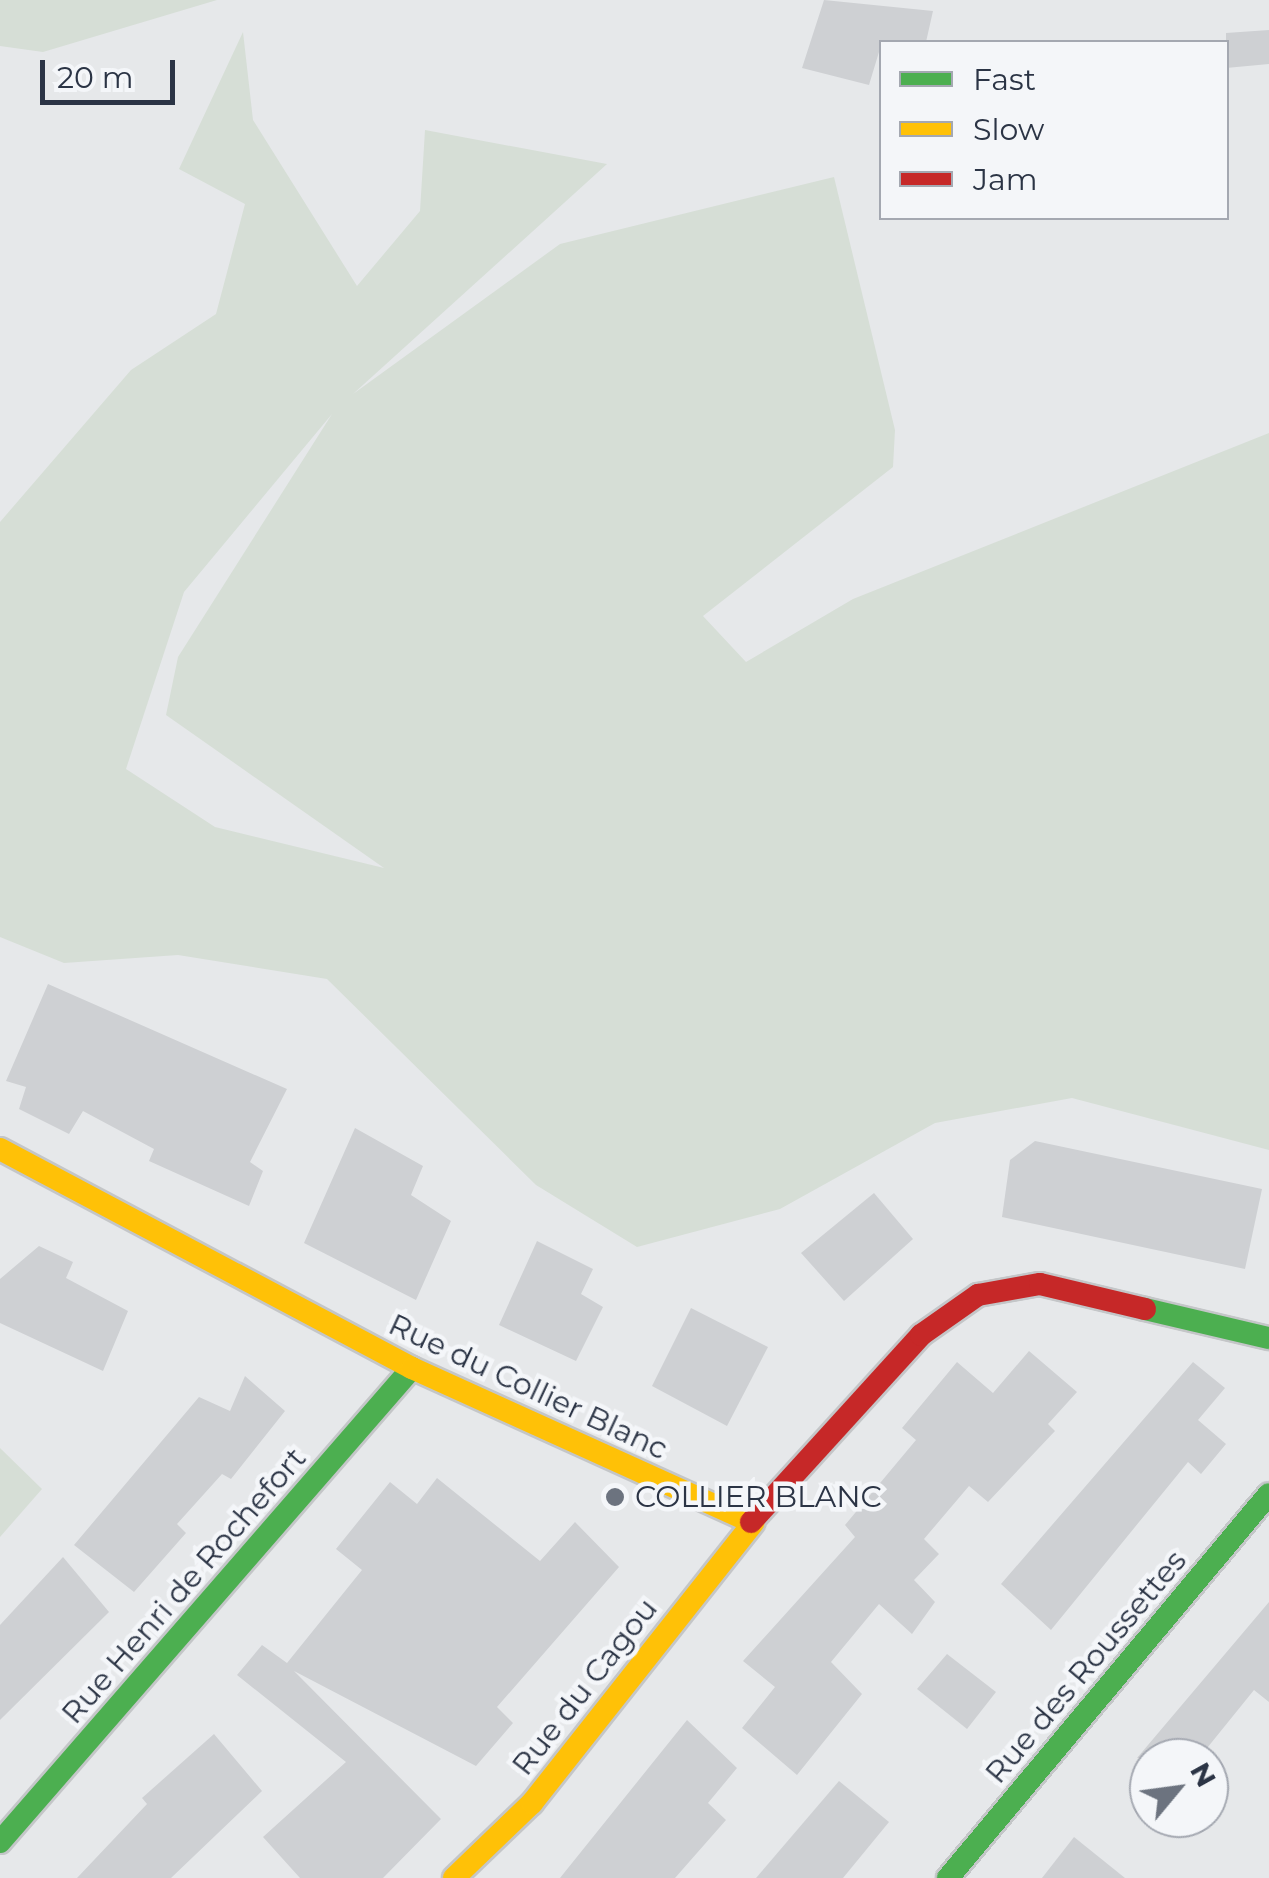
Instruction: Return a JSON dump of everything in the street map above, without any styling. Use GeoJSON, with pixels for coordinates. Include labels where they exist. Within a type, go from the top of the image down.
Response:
{"type":"FeatureCollection","features":[{"type":"Feature","properties":{"kind":"street","name":"Rue du Collier Blanc"},"geometry":{"type":"LineString","coordinates":[[0,1148],[412,1368],[752,1523]]}},
{"type":"Feature","properties":{"kind":"street"},"geometry":{"type":"LineString","coordinates":[[752,1523],[921,1335],[978,1295],[1040,1284],[1269,1338]]}},
{"type":"Feature","properties":{"kind":"street","name":"Rue Henri de Rochefort"},"geometry":{"type":"LineString","coordinates":[[0,1842],[412,1368]]}},
{"type":"Feature","properties":{"kind":"street","name":"Rue des Roussettes"},"geometry":{"type":"LineString","coordinates":[[948,1878],[1269,1494]]}},
{"type":"Feature","properties":{"kind":"street","name":"Rue du Cagou"},"geometry":{"type":"LineString","coordinates":[[454,1878],[532,1803],[752,1523]]}},
{"type":"Feature","properties":{"kind":"shaded area"},"geometry":{"type":"Polygon","coordinates":[[[0,0],[217,0],[43,52],[0,46],[0,0]]]}},
{"type":"Feature","properties":{"kind":"shaded area"},"geometry":{"type":"Polygon","coordinates":[[[243,32],[253,120],[357,286],[420,211],[425,130],[607,164],[353,394],[560,244],[834,177],[895,430],[893,467],[703,616],[746,662],[853,599],[1269,433],[1269,1150],[1072,1098],[935,1123],[780,1209],[637,1247],[536,1185],[327,979],[178,955],[64,963],[0,937],[0,522],[131,370],[216,314],[245,204],[179,169],[243,32]],[[332,414],[184,592],[126,769],[215,827],[384,868],[166,715],[178,657],[332,414]]]}},
{"type":"Feature","properties":{"kind":"shaded area"},"geometry":{"type":"Polygon","coordinates":[[[0,1448],[42,1489],[0,1537],[0,1448]]]}},
{"type":"Feature","properties":{"kind":"building"},"geometry":{"type":"Polygon","coordinates":[[[824,0],[933,11],[926,40],[879,40],[869,85],[802,68],[824,0]]]}},
{"type":"Feature","properties":{"kind":"building"},"geometry":{"type":"Polygon","coordinates":[[[1269,30],[1269,64],[1229,68],[1226,33],[1269,30]]]}},
{"type":"Feature","properties":{"kind":"building"},"geometry":{"type":"Polygon","coordinates":[[[48,984],[287,1089],[250,1162],[263,1171],[249,1206],[149,1161],[154,1149],[83,1111],[69,1134],[19,1109],[26,1087],[6,1081],[48,984]]]}},
{"type":"Feature","properties":{"kind":"building"},"geometry":{"type":"Polygon","coordinates":[[[355,1128],[423,1166],[411,1195],[451,1221],[416,1300],[304,1243],[355,1128]]]}},
{"type":"Feature","properties":{"kind":"building"},"geometry":{"type":"Polygon","coordinates":[[[1035,1141],[1262,1189],[1245,1269],[1002,1217],[1010,1160],[1035,1141]]]}},
{"type":"Feature","properties":{"kind":"building"},"geometry":{"type":"Polygon","coordinates":[[[874,1193],[913,1239],[844,1301],[801,1253],[874,1193]]]}},
{"type":"Feature","properties":{"kind":"building"},"geometry":{"type":"Polygon","coordinates":[[[537,1241],[593,1269],[581,1294],[603,1307],[576,1361],[499,1325],[537,1241]]]}},
{"type":"Feature","properties":{"kind":"building"},"geometry":{"type":"Polygon","coordinates":[[[39,1246],[73,1262],[66,1278],[128,1311],[103,1371],[0,1323],[0,1279],[39,1246]]]}},
{"type":"Feature","properties":{"kind":"building"},"geometry":{"type":"Polygon","coordinates":[[[691,1308],[768,1347],[727,1426],[652,1386],[691,1308]]]}},
{"type":"Feature","properties":{"kind":"building"},"geometry":{"type":"Polygon","coordinates":[[[1029,1351],[1077,1392],[1048,1424],[1055,1431],[988,1502],[969,1486],[924,1539],[939,1554],[914,1580],[935,1602],[912,1634],[879,1604],[831,1662],[862,1694],[797,1775],[742,1728],[775,1687],[743,1661],[855,1537],[845,1525],[916,1440],[902,1428],[957,1362],[993,1393],[1029,1351]]]}},
{"type":"Feature","properties":{"kind":"building"},"geometry":{"type":"Polygon","coordinates":[[[1193,1362],[1225,1388],[1198,1420],[1226,1444],[1201,1474],[1188,1462],[1051,1630],[1001,1584],[1193,1362]]]}},
{"type":"Feature","properties":{"kind":"building"},"geometry":{"type":"Polygon","coordinates":[[[245,1376],[285,1411],[231,1479],[222,1474],[177,1524],[186,1533],[134,1592],[74,1545],[199,1397],[230,1411],[245,1376]]]}},
{"type":"Feature","properties":{"kind":"building"},"geometry":{"type":"Polygon","coordinates":[[[437,1478],[540,1561],[575,1522],[619,1567],[497,1707],[513,1723],[476,1766],[294,1671],[441,1819],[383,1878],[300,1878],[263,1837],[346,1762],[237,1675],[262,1645],[287,1663],[362,1570],[336,1549],[390,1482],[417,1504],[437,1478]]]}},
{"type":"Feature","properties":{"kind":"building"},"geometry":{"type":"Polygon","coordinates":[[[63,1557],[109,1612],[0,1720],[0,1625],[63,1557]]]}},
{"type":"Feature","properties":{"kind":"building"},"geometry":{"type":"Polygon","coordinates":[[[1269,1602],[1269,1702],[1254,1690],[1215,1738],[1154,1738],[1269,1602]]]}},
{"type":"Feature","properties":{"kind":"building"},"geometry":{"type":"Polygon","coordinates":[[[947,1654],[996,1692],[967,1729],[917,1689],[947,1654]]]}},
{"type":"Feature","properties":{"kind":"building"},"geometry":{"type":"Polygon","coordinates":[[[687,1720],[737,1768],[708,1803],[726,1820],[675,1878],[560,1878],[687,1720]]]}},
{"type":"Feature","properties":{"kind":"building"},"geometry":{"type":"Polygon","coordinates":[[[214,1734],[262,1791],[171,1878],[77,1878],[147,1804],[142,1798],[214,1734]]]}},
{"type":"Feature","properties":{"kind":"building"},"geometry":{"type":"Polygon","coordinates":[[[839,1781],[889,1822],[843,1878],[756,1878],[839,1781]]]}},
{"type":"Feature","properties":{"kind":"building"},"geometry":{"type":"Polygon","coordinates":[[[1074,1837],[1125,1878],[1042,1878],[1074,1837]]]}},
{"type":"Feature","properties":{"kind":"traffic: fast"},"geometry":{"type":"LineString","coordinates":[[1145,1309],[1269,1338]]}},
{"type":"Feature","properties":{"kind":"traffic: fast"},"geometry":{"type":"LineString","coordinates":[[0,1842],[412,1368]]}},
{"type":"Feature","properties":{"kind":"traffic: fast"},"geometry":{"type":"LineString","coordinates":[[948,1878],[1269,1494]]}},
{"type":"Feature","properties":{"kind":"traffic: slow"},"geometry":{"type":"LineString","coordinates":[[0,1149],[412,1368],[751,1522]]}},
{"type":"Feature","properties":{"kind":"traffic: slow"},"geometry":{"type":"LineString","coordinates":[[454,1878],[532,1803],[753,1523]]}},
{"type":"Feature","properties":{"kind":"traffic: jam"},"geometry":{"type":"LineString","coordinates":[[751,1522],[921,1335],[978,1295],[1040,1284],[1145,1309]]}},
{"type":"Feature","properties":{"kind":"place","name":"COLLIER BLANC"},"geometry":{"type":"Point","coordinates":[615,1497]}}]}
